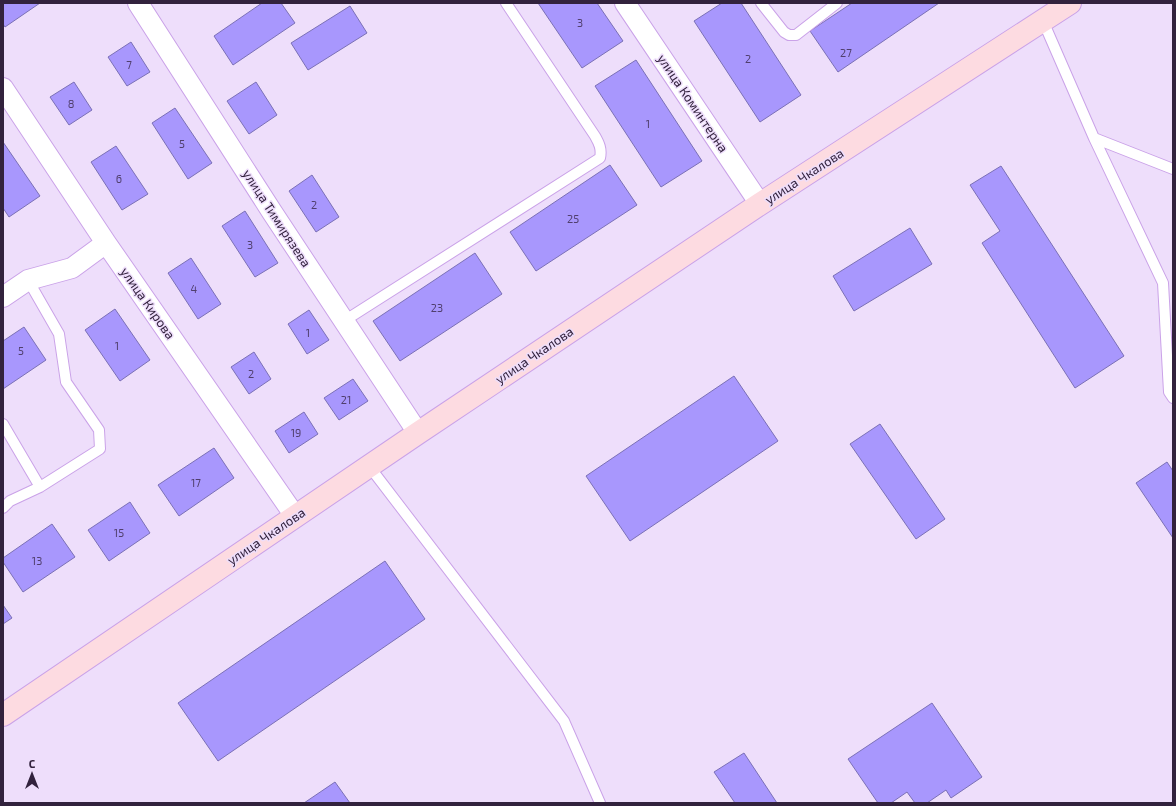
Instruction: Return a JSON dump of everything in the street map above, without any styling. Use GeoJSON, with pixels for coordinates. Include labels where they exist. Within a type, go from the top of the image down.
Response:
{"type":"FeatureCollection","features":[{"type":"Feature","properties":{"kind":"main road","name":"улица Чкалова"},"geometry":{"type":"LineString","coordinates":[[3,715],[369,466],[760,204],[1070,3]]}},
{"type":"Feature","properties":{"kind":"street","name":"улица Тимирязева"},"geometry":{"type":"LineString","coordinates":[[138,3],[418,433]]}},
{"type":"Feature","properties":{"kind":"street","name":"улица Коминтерна"},"geometry":{"type":"LineString","coordinates":[[625,3],[760,204]]}},
{"type":"Feature","properties":{"kind":"street","name":"улица Кирова"},"geometry":{"type":"LineString","coordinates":[[3,88],[106,243],[295,516]]}},
{"type":"Feature","properties":{"kind":"street"},"geometry":{"type":"LineString","coordinates":[[3,297],[28,280],[72,268],[106,243]]}},
{"type":"Feature","properties":{"kind":"lane"},"geometry":{"type":"LineString","coordinates":[[344,321],[600,158],[600,144],[506,3]]}},
{"type":"Feature","properties":{"kind":"lane"},"geometry":{"type":"LineString","coordinates":[[761,3],[784,32],[789,35],[796,35],[837,3]]}},
{"type":"Feature","properties":{"kind":"lane"},"geometry":{"type":"LineString","coordinates":[[1043,21],[1094,138],[1164,284],[1169,392],[1173,398]]}},
{"type":"Feature","properties":{"kind":"lane"},"geometry":{"type":"LineString","coordinates":[[1094,138],[1173,170]]}},
{"type":"Feature","properties":{"kind":"lane"},"geometry":{"type":"LineString","coordinates":[[3,508],[10,501],[40,487],[100,450],[98,430],[66,382],[59,334],[28,280]]}},
{"type":"Feature","properties":{"kind":"lane"},"geometry":{"type":"LineString","coordinates":[[3,424],[40,487]]}},
{"type":"Feature","properties":{"kind":"lane"},"geometry":{"type":"LineString","coordinates":[[369,466],[564,721],[600,803]]}},
{"type":"Feature","properties":{"kind":"building"},"geometry":{"type":"Polygon","coordinates":[[[3,3],[40,3],[5,27],[3,24],[3,3]]]}},
{"type":"Feature","properties":{"kind":"building"},"geometry":{"type":"Polygon","coordinates":[[[262,3],[281,3],[295,23],[233,65],[214,36],[262,3]]]}},
{"type":"Feature","properties":{"kind":"building"},"geometry":{"type":"Polygon","coordinates":[[[538,3],[597,3],[623,41],[582,68],[538,3]]]}},
{"type":"Feature","properties":{"kind":"building"},"geometry":{"type":"Polygon","coordinates":[[[722,3],[741,3],[801,95],[760,122],[694,21],[722,3]]]}},
{"type":"Feature","properties":{"kind":"building"},"geometry":{"type":"Polygon","coordinates":[[[852,3],[939,3],[838,72],[810,31],[852,3]]]}},
{"type":"Feature","properties":{"kind":"building"},"geometry":{"type":"Polygon","coordinates":[[[350,6],[367,33],[308,70],[291,43],[350,6]]]}},
{"type":"Feature","properties":{"kind":"building"},"geometry":{"type":"Polygon","coordinates":[[[131,42],[150,72],[127,86],[108,57],[131,42]]]}},
{"type":"Feature","properties":{"kind":"building"},"geometry":{"type":"Polygon","coordinates":[[[636,60],[702,161],[661,187],[595,86],[636,60]]]}},
{"type":"Feature","properties":{"kind":"building"},"geometry":{"type":"Polygon","coordinates":[[[74,82],[92,110],[69,125],[50,97],[74,82]]]}},
{"type":"Feature","properties":{"kind":"building"},"geometry":{"type":"Polygon","coordinates":[[[256,82],[277,115],[249,134],[227,101],[256,82]]]}},
{"type":"Feature","properties":{"kind":"building"},"geometry":{"type":"Polygon","coordinates":[[[175,108],[212,163],[188,179],[152,123],[175,108]]]}},
{"type":"Feature","properties":{"kind":"building"},"geometry":{"type":"Polygon","coordinates":[[[3,142],[40,196],[9,217],[3,208],[3,142]]]}},
{"type":"Feature","properties":{"kind":"building"},"geometry":{"type":"Polygon","coordinates":[[[116,146],[148,194],[122,210],[91,162],[116,146]]]}},
{"type":"Feature","properties":{"kind":"building"},"geometry":{"type":"Polygon","coordinates":[[[610,165],[637,205],[536,271],[510,232],[610,165]]]}},
{"type":"Feature","properties":{"kind":"building"},"geometry":{"type":"Polygon","coordinates":[[[1001,166],[1124,356],[1075,388],[982,243],[1000,231],[970,185],[1001,166]]]}},
{"type":"Feature","properties":{"kind":"building"},"geometry":{"type":"Polygon","coordinates":[[[312,175],[339,217],[316,232],[289,191],[312,175]]]}},
{"type":"Feature","properties":{"kind":"building"},"geometry":{"type":"Polygon","coordinates":[[[245,211],[278,263],[255,277],[222,226],[245,211]]]}},
{"type":"Feature","properties":{"kind":"building"},"geometry":{"type":"Polygon","coordinates":[[[910,228],[932,264],[854,311],[833,276],[910,228]]]}},
{"type":"Feature","properties":{"kind":"building"},"geometry":{"type":"Polygon","coordinates":[[[475,253],[502,294],[400,361],[373,321],[475,253]]]}},
{"type":"Feature","properties":{"kind":"building"},"geometry":{"type":"Polygon","coordinates":[[[191,258],[221,304],[198,319],[168,273],[191,258]]]}},
{"type":"Feature","properties":{"kind":"building"},"geometry":{"type":"Polygon","coordinates":[[[115,309],[150,360],[120,381],[85,330],[115,309]]]}},
{"type":"Feature","properties":{"kind":"building"},"geometry":{"type":"Polygon","coordinates":[[[309,310],[329,340],[307,354],[288,324],[309,310]]]}},
{"type":"Feature","properties":{"kind":"building"},"geometry":{"type":"Polygon","coordinates":[[[24,327],[46,360],[3,389],[3,341],[24,327]]]}},
{"type":"Feature","properties":{"kind":"building"},"geometry":{"type":"Polygon","coordinates":[[[254,352],[271,379],[249,394],[231,367],[254,352]]]}},
{"type":"Feature","properties":{"kind":"building"},"geometry":{"type":"Polygon","coordinates":[[[734,376],[778,441],[630,541],[586,476],[734,376]]]}},
{"type":"Feature","properties":{"kind":"building"},"geometry":{"type":"Polygon","coordinates":[[[353,379],[368,401],[339,420],[324,398],[353,379]]]}},
{"type":"Feature","properties":{"kind":"building"},"geometry":{"type":"Polygon","coordinates":[[[304,412],[318,434],[289,453],[275,431],[304,412]]]}},
{"type":"Feature","properties":{"kind":"building"},"geometry":{"type":"Polygon","coordinates":[[[880,424],[945,519],[916,539],[850,444],[880,424]]]}},
{"type":"Feature","properties":{"kind":"building"},"geometry":{"type":"Polygon","coordinates":[[[214,448],[234,478],[179,516],[158,485],[214,448]]]}},
{"type":"Feature","properties":{"kind":"building"},"geometry":{"type":"Polygon","coordinates":[[[1167,462],[1173,471],[1173,538],[1136,483],[1167,462]]]}},
{"type":"Feature","properties":{"kind":"building"},"geometry":{"type":"Polygon","coordinates":[[[130,502],[150,533],[109,561],[88,530],[130,502]]]}},
{"type":"Feature","properties":{"kind":"building"},"geometry":{"type":"Polygon","coordinates":[[[52,524],[75,557],[23,592],[3,562],[3,558],[52,524]]]}},
{"type":"Feature","properties":{"kind":"building"},"geometry":{"type":"Polygon","coordinates":[[[385,561],[425,619],[218,761],[178,703],[385,561]]]}},
{"type":"Feature","properties":{"kind":"building"},"geometry":{"type":"Polygon","coordinates":[[[3,605],[12,618],[3,624],[3,605]]]}},
{"type":"Feature","properties":{"kind":"building"},"geometry":{"type":"Polygon","coordinates":[[[932,703],[982,777],[951,798],[946,790],[927,803],[915,803],[907,792],[891,803],[878,803],[848,759],[932,703]]]}},
{"type":"Feature","properties":{"kind":"building"},"geometry":{"type":"Polygon","coordinates":[[[744,753],[777,803],[735,803],[714,772],[744,753]]]}},
{"type":"Feature","properties":{"kind":"building"},"geometry":{"type":"Polygon","coordinates":[[[335,782],[350,803],[304,803],[335,782]]]}}]}
